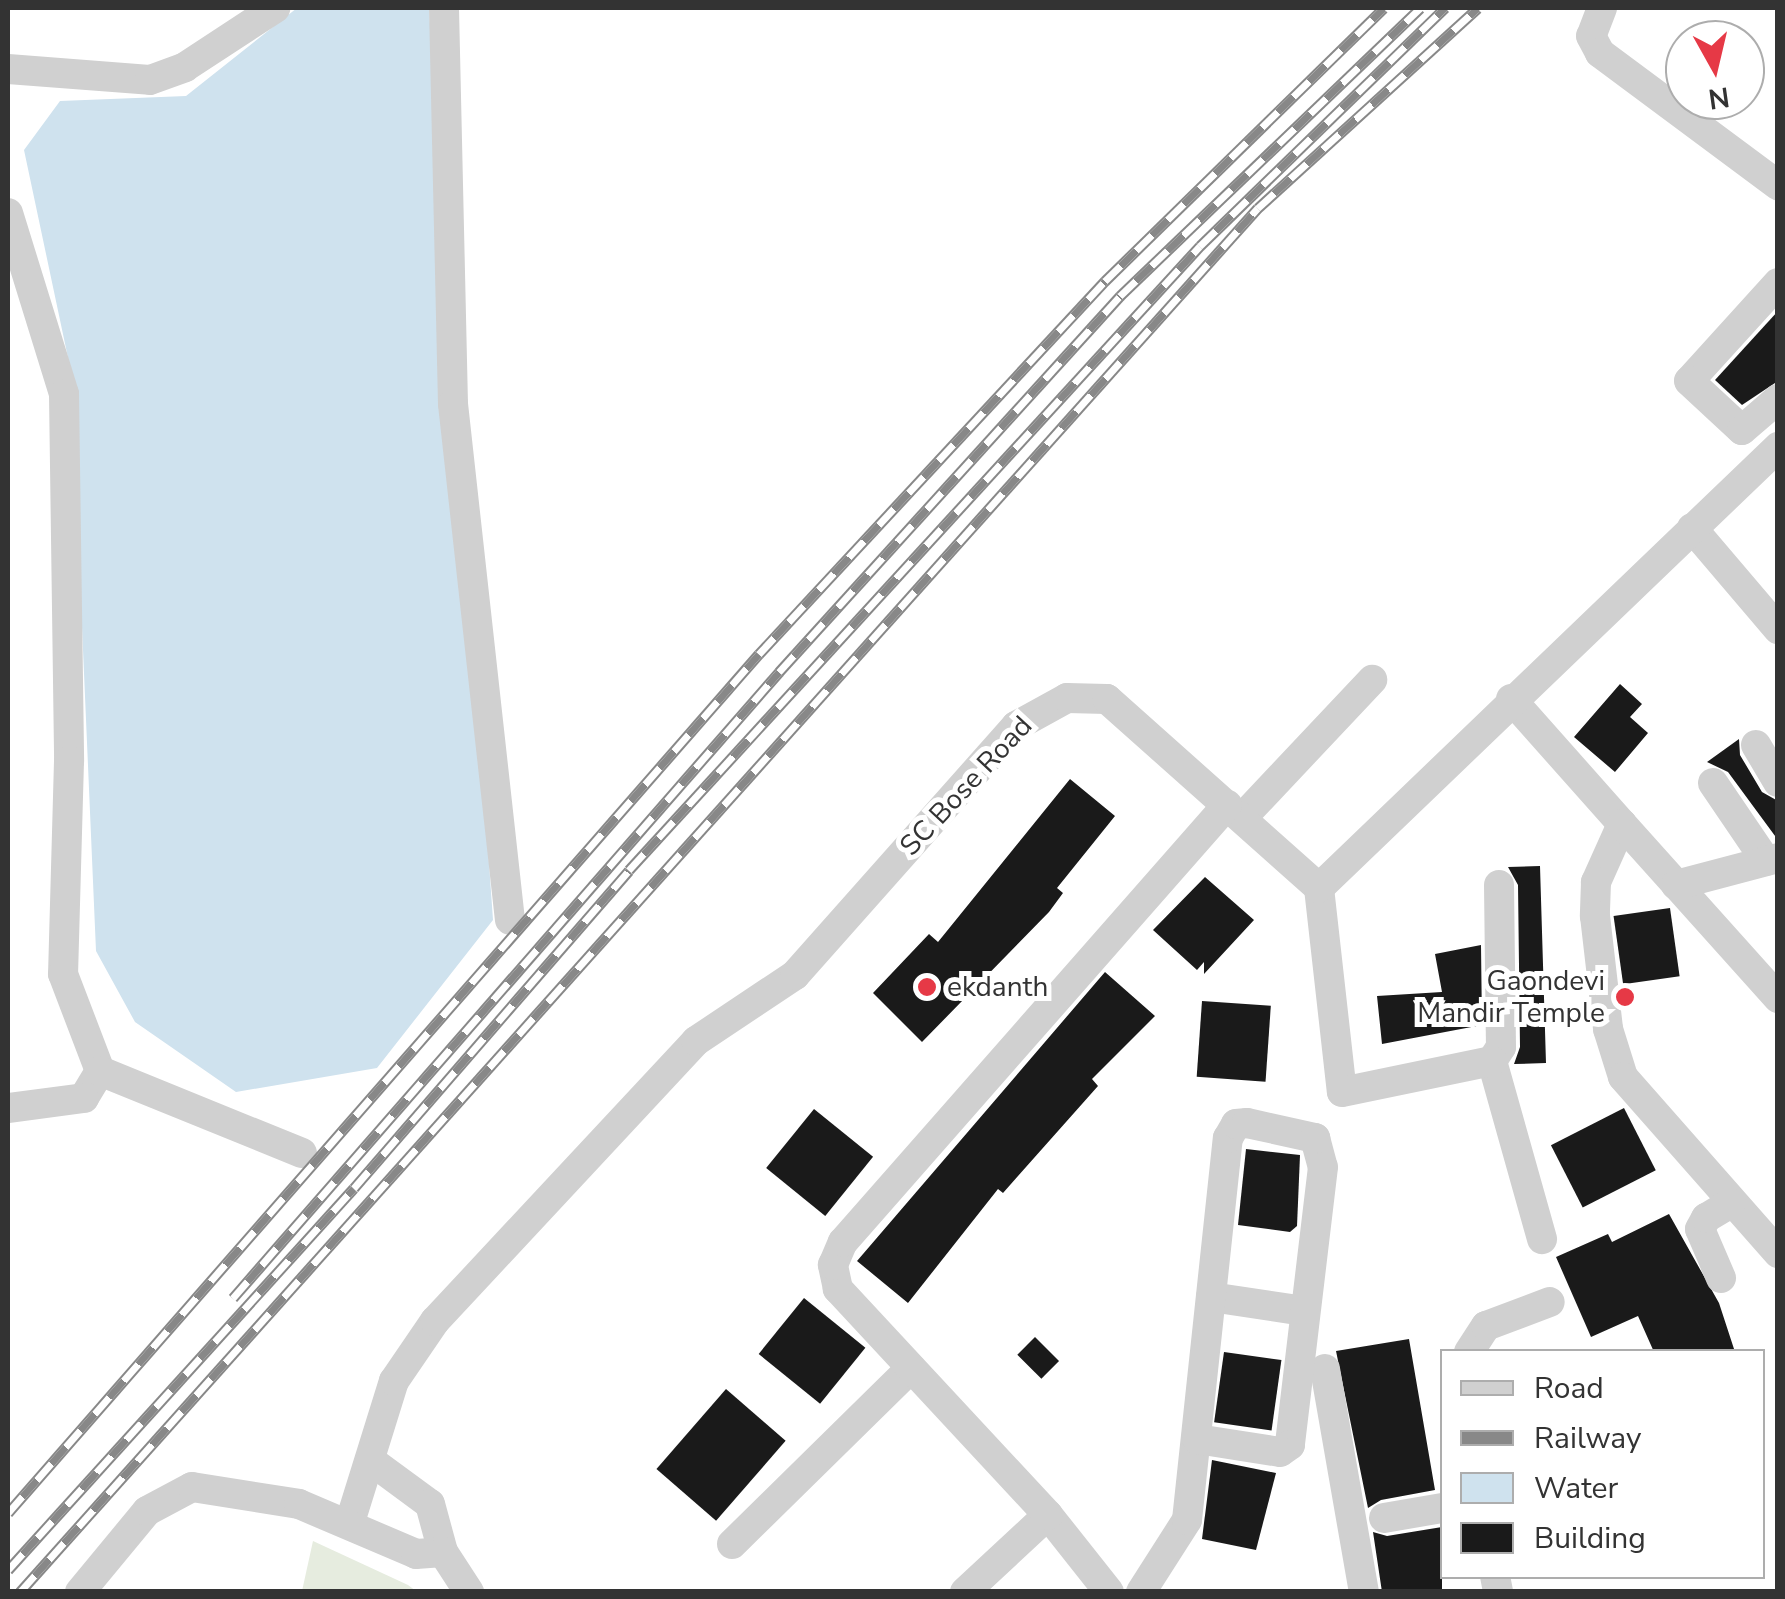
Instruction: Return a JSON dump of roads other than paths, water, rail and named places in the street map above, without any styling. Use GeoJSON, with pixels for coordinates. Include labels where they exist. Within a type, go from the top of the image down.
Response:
{"type":"FeatureCollection","features":[{"type":"Feature","properties":{"kind":"street"},"geometry":{"type":"LineString","coordinates":[[8,69],[150,80],[186,67],[275,8]]}},
{"type":"Feature","properties":{"kind":"street"},"geometry":{"type":"LineString","coordinates":[[444,8],[453,404],[510,920]]}},
{"type":"Feature","properties":{"kind":"street"},"geometry":{"type":"LineString","coordinates":[[1602,8],[1591,36],[1600,53],[1778,185]]}},
{"type":"Feature","properties":{"kind":"street"},"geometry":{"type":"LineString","coordinates":[[8,212],[64,394],[69,761],[63,974],[100,1071],[302,1153]]}},
{"type":"Feature","properties":{"kind":"street"},"geometry":{"type":"LineString","coordinates":[[1778,283],[1689,381],[1742,430],[1778,399]]}},
{"type":"Feature","properties":{"kind":"street"},"geometry":{"type":"LineString","coordinates":[[1492,1062],[1342,1092],[1319,888],[1512,698],[1778,447]]}},
{"type":"Feature","properties":{"kind":"street"},"geometry":{"type":"LineString","coordinates":[[1692,528],[1778,628]]}},
{"type":"Feature","properties":{"kind":"street"},"geometry":{"type":"LineString","coordinates":[[1109,1592],[1048,1514],[838,1289],[833,1265],[843,1242],[1235,811],[1372,680]]}},
{"type":"Feature","properties":{"kind":"street","name":"SC Bose Road"},"geometry":{"type":"LineString","coordinates":[[350,1522],[394,1381],[435,1321],[696,1042],[795,975],[1016,726],[1067,698],[1106,700],[1319,888]]}},
{"type":"Feature","properties":{"kind":"street"},"geometry":{"type":"LineString","coordinates":[[1512,698],[1778,998]]}},
{"type":"Feature","properties":{"kind":"street"},"geometry":{"type":"LineString","coordinates":[[1756,746],[1778,782]]}},
{"type":"Feature","properties":{"kind":"street"},"geometry":{"type":"LineString","coordinates":[[1676,885],[1772,860],[1713,783]]}},
{"type":"Feature","properties":{"kind":"street"},"geometry":{"type":"LineString","coordinates":[[1622,824],[1596,882],[1608,1028],[1623,1076],[1778,1254]]}},
{"type":"Feature","properties":{"kind":"street"},"geometry":{"type":"LineString","coordinates":[[1499,885],[1501,1046],[1492,1062],[1542,1239]]}},
{"type":"Feature","properties":{"kind":"street"},"geometry":{"type":"LineString","coordinates":[[8,1108],[84,1098],[100,1071]]}},
{"type":"Feature","properties":{"kind":"street"},"geometry":{"type":"LineString","coordinates":[[1141,1592],[1187,1520],[1228,1138],[1236,1124],[1248,1123],[1315,1138],[1323,1152],[1287,1450],[1196,1439]]}},
{"type":"Feature","properties":{"kind":"street"},"geometry":{"type":"LineString","coordinates":[[1722,1278],[1700,1229],[1706,1218],[1731,1203]]}},
{"type":"Feature","properties":{"kind":"street"},"geometry":{"type":"LineString","coordinates":[[1211,1298],[1305,1311]]}},
{"type":"Feature","properties":{"kind":"street"},"geometry":{"type":"LineString","coordinates":[[1471,1349],[1486,1326],[1550,1302]]}},
{"type":"Feature","properties":{"kind":"street"},"geometry":{"type":"LineString","coordinates":[[732,1544],[912,1368]]}},
{"type":"Feature","properties":{"kind":"street"},"geometry":{"type":"LineString","coordinates":[[1326,1368],[1364,1592]]}},
{"type":"Feature","properties":{"kind":"street"},"geometry":{"type":"LineString","coordinates":[[370,1460],[430,1504],[442,1552],[469,1592]]}},
{"type":"Feature","properties":{"kind":"street"},"geometry":{"type":"LineString","coordinates":[[80,1592],[147,1511],[192,1486],[298,1504],[350,1522],[416,1554],[442,1552]]}},
{"type":"Feature","properties":{"kind":"street"},"geometry":{"type":"LineString","coordinates":[[1384,1518],[1440,1508]]}},
{"type":"Feature","properties":{"kind":"street"},"geometry":{"type":"LineString","coordinates":[[965,1592],[1048,1514]]}},
{"type":"Feature","properties":{"kind":"water"},"geometry":{"type":"Polygon","coordinates":[[[297,8],[429,10],[493,920],[377,1068],[236,1092],[135,1022],[96,951],[71,372],[24,150],[60,101],[186,96],[297,8]]]}},
{"type":"Feature","properties":{"kind":"railway"},"geometry":{"type":"LineString","coordinates":[[8,1513],[759,654],[1105,281],[1384,8]]}},
{"type":"Feature","properties":{"kind":"railway"},"geometry":{"type":"LineString","coordinates":[[233,1298],[779,672],[1120,296],[1420,8]]}},
{"type":"Feature","properties":{"kind":"railway"},"geometry":{"type":"LineString","coordinates":[[8,1570],[354,1188],[629,870],[1200,246],[1445,8]]}},
{"type":"Feature","properties":{"kind":"railway"},"geometry":{"type":"LineString","coordinates":[[20,1592],[1258,208],[1478,8]]}},
{"type":"Feature","properties":{"kind":"place","name":"ekdanth"},"geometry":{"type":"Point","coordinates":[927,987]}},
{"type":"Feature","properties":{"kind":"place","name":"Gaondevi Mandir Temple"},"geometry":{"type":"Point","coordinates":[1625,997]}}]}
